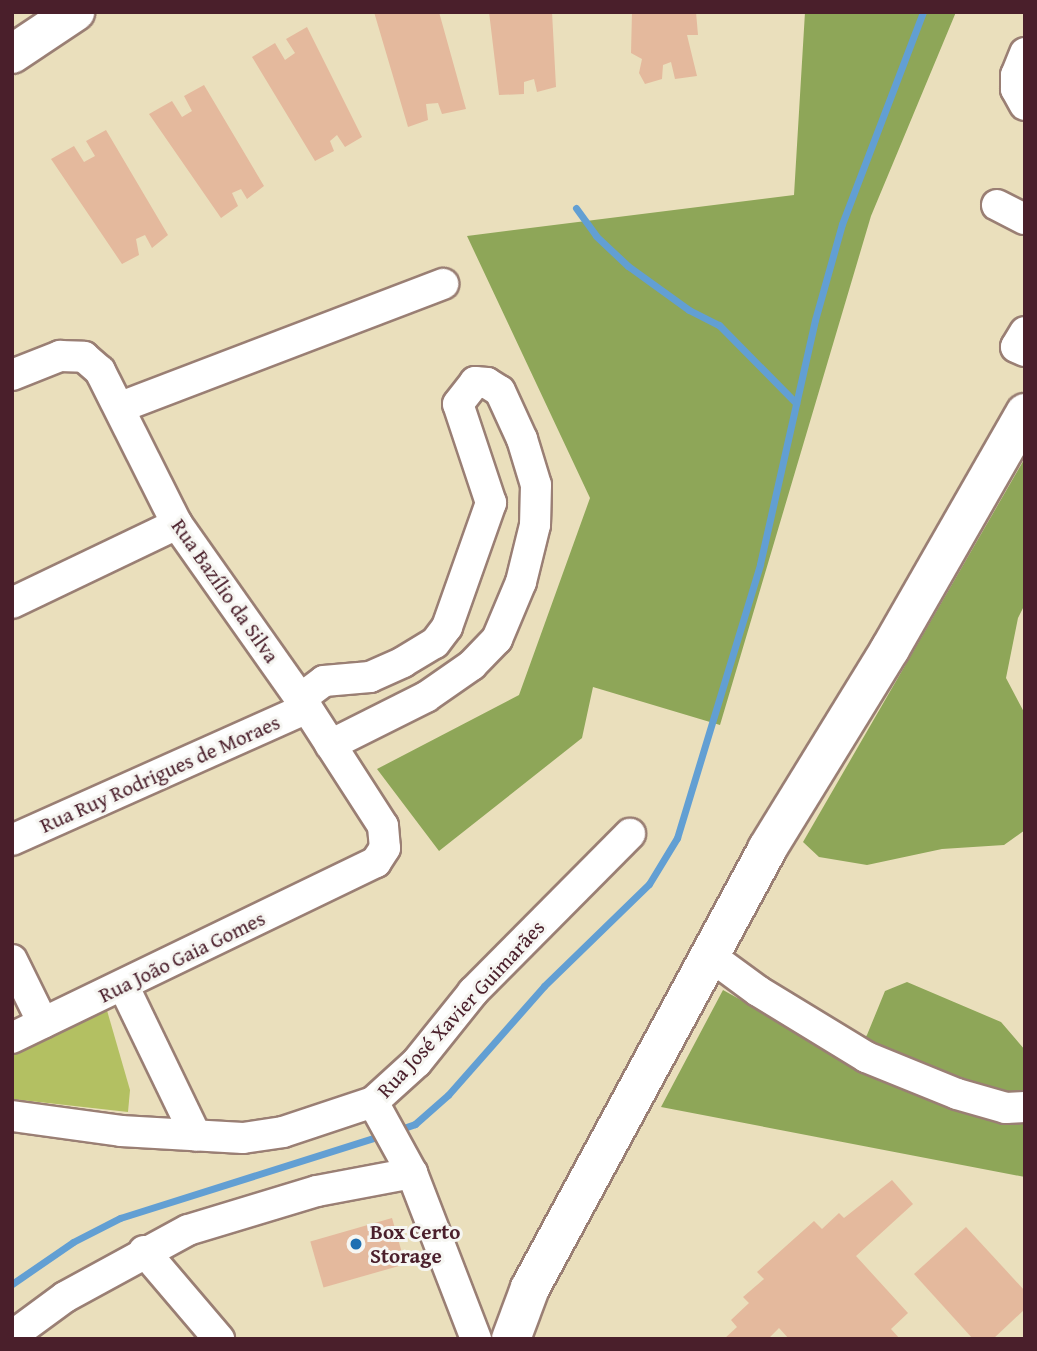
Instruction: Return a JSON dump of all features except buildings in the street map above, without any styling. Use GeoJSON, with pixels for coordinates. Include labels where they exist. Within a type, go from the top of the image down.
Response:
{"type":"FeatureCollection","features":[{"type":"Feature","properties":{"kind":"main road"},"geometry":{"type":"LineString","coordinates":[[12,54],[75,12]]}},
{"type":"Feature","properties":{"kind":"main road"},"geometry":{"type":"LineString","coordinates":[[511,1339],[530,1288],[709,955],[1025,413]]}},
{"type":"Feature","properties":{"kind":"street"},"geometry":{"type":"LineString","coordinates":[[1025,53],[1016,75],[1016,89],[1025,104]]}},
{"type":"Feature","properties":{"kind":"street"},"geometry":{"type":"LineString","coordinates":[[997,205],[1025,219]]}},
{"type":"Feature","properties":{"kind":"street"},"geometry":{"type":"LineString","coordinates":[[121,407],[443,284]]}},
{"type":"Feature","properties":{"kind":"street"},"geometry":{"type":"LineString","coordinates":[[1025,332],[1016,347],[1025,351]]}},
{"type":"Feature","properties":{"kind":"street","name":"Rua Bazílio da Silva"},"geometry":{"type":"LineString","coordinates":[[12,375],[60,356],[84,357],[100,371],[121,407],[177,524],[304,703],[383,827],[385,848],[376,862],[351,875]]}},
{"type":"Feature","properties":{"kind":"street","name":"Rua Ruy Rodrigues de Moraes"},"geometry":{"type":"LineString","coordinates":[[12,840],[304,703],[324,681],[370,677],[435,643],[447,627],[491,503],[458,404],[475,382],[487,383],[500,391],[522,439],[536,485],[535,525],[522,582],[507,617],[497,639],[472,665],[426,697],[330,745]]}},
{"type":"Feature","properties":{"kind":"street"},"geometry":{"type":"LineString","coordinates":[[12,603],[177,524]]}},
{"type":"Feature","properties":{"kind":"street","name":"Rua José Xavier Guimarães"},"geometry":{"type":"LineString","coordinates":[[12,1116],[196,1136],[243,1138],[283,1132],[377,1107],[473,992],[629,834]]}},
{"type":"Feature","properties":{"kind":"street","name":"Rua João Gaia Gomes"},"geometry":{"type":"LineString","coordinates":[[12,1038],[124,987],[351,875]]}},
{"type":"Feature","properties":{"kind":"street"},"geometry":{"type":"LineString","coordinates":[[709,955],[758,991],[866,1057],[957,1094],[1006,1108],[1025,1108]]}},
{"type":"Feature","properties":{"kind":"street"},"geometry":{"type":"LineString","coordinates":[[12,960],[43,1023]]}},
{"type":"Feature","properties":{"kind":"street"},"geometry":{"type":"LineString","coordinates":[[124,987],[196,1136]]}},
{"type":"Feature","properties":{"kind":"street"},"geometry":{"type":"LineString","coordinates":[[377,1107],[412,1173],[476,1339]]}},
{"type":"Feature","properties":{"kind":"street"},"geometry":{"type":"LineString","coordinates":[[12,1336],[65,1297],[144,1251],[188,1230],[317,1191],[412,1173]]}},
{"type":"Feature","properties":{"kind":"street"},"geometry":{"type":"LineString","coordinates":[[144,1251],[219,1339]]}},
{"type":"Feature","properties":{"kind":"green space"},"geometry":{"type":"Polygon","coordinates":[[[805,12],[956,12],[871,216],[720,725],[593,687],[582,738],[439,851],[377,769],[519,695],[590,498],[467,236],[794,195],[805,12]]]}},
{"type":"Feature","properties":{"kind":"green space"},"geometry":{"type":"Polygon","coordinates":[[[1025,458],[1025,604],[1018,618],[1006,678],[1025,714],[1025,830],[1004,845],[942,849],[867,865],[819,857],[803,842],[1025,458]]]}},
{"type":"Feature","properties":{"kind":"green space"},"geometry":{"type":"Polygon","coordinates":[[[907,982],[1001,1022],[1025,1050],[1025,1177],[661,1107],[723,990],[827,1048],[851,1056],[867,1035],[885,991],[907,982]]]}},
{"type":"Feature","properties":{"kind":"green space"},"geometry":{"type":"Polygon","coordinates":[[[104,1000],[130,1090],[128,1112],[12,1099],[12,1049],[104,1000]]]}},
{"type":"Feature","properties":{"kind":"waterway"},"geometry":{"type":"LineString","coordinates":[[395,1131],[415,1124],[448,1095],[544,986],[649,884],[677,838],[760,564],[815,320],[842,224],[923,12]]}},
{"type":"Feature","properties":{"kind":"waterway"},"geometry":{"type":"LineString","coordinates":[[576,208],[596,236],[628,266],[689,310],[719,325],[796,403]]}},
{"type":"Feature","properties":{"kind":"waterway"},"geometry":{"type":"LineString","coordinates":[[12,1284],[73,1242],[120,1218],[384,1135]]}},
{"type":"Feature","properties":{"kind":"place","name":"Box Certo Storage"},"geometry":{"type":"Point","coordinates":[356,1244]}}]}
